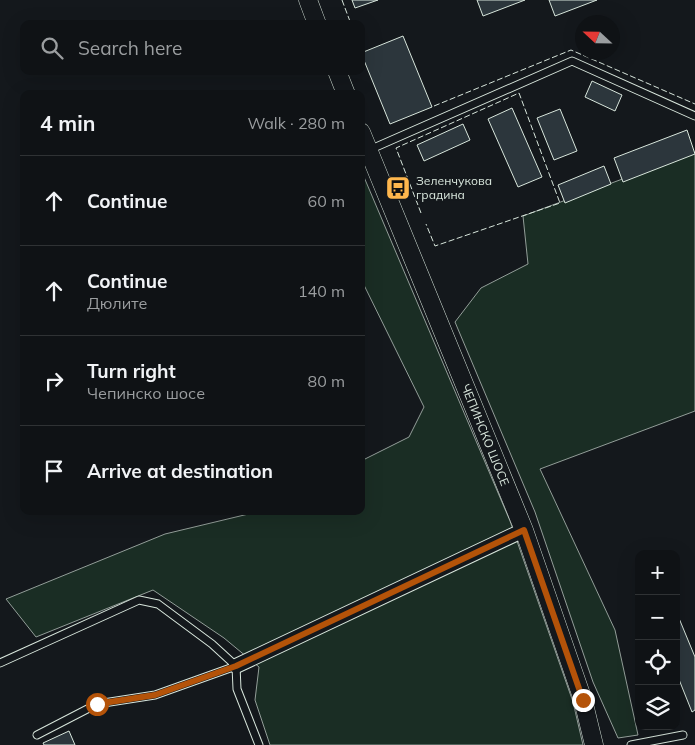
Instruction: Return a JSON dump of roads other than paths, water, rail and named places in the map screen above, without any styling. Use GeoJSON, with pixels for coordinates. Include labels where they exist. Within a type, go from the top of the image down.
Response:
{"type":"FeatureCollection","features":[{"type":"Feature","properties":{"kind":"street"},"geometry":{"type":"LineString","coordinates":[[308,0],[316,20]]}},
{"type":"Feature","properties":{"kind":"street"},"geometry":{"type":"LineString","coordinates":[[339,75],[344,90]]}},
{"type":"Feature","properties":{"kind":"street","name":"ЧЕПИНСКО ШОСЕ"},"geometry":{"type":"LineString","coordinates":[[365,141],[524,530],[583,700],[594,745]]}},
{"type":"Feature","properties":{"kind":"street"},"geometry":{"type":"LineString","coordinates":[[236,666],[524,530]]}},
{"type":"Feature","properties":{"kind":"lane"},"geometry":{"type":"LineString","coordinates":[[369,150],[572,61],[695,116]]}},
{"type":"Feature","properties":{"kind":"lane"},"geometry":{"type":"LineString","coordinates":[[0,662],[139,600],[158,604],[212,644],[236,666],[237,690],[259,745]]}},
{"type":"Feature","properties":{"kind":"lane"},"geometry":{"type":"LineString","coordinates":[[37,735],[97,704],[155,695],[236,666]]}},
{"type":"Feature","properties":{"kind":"lane"},"geometry":{"type":"LineString","coordinates":[[631,745],[683,735]]}},
{"type":"Feature","properties":{"kind":"place","name":"Зеленчукова градина"},"geometry":{"type":"Point","coordinates":[398,188]}}]}
